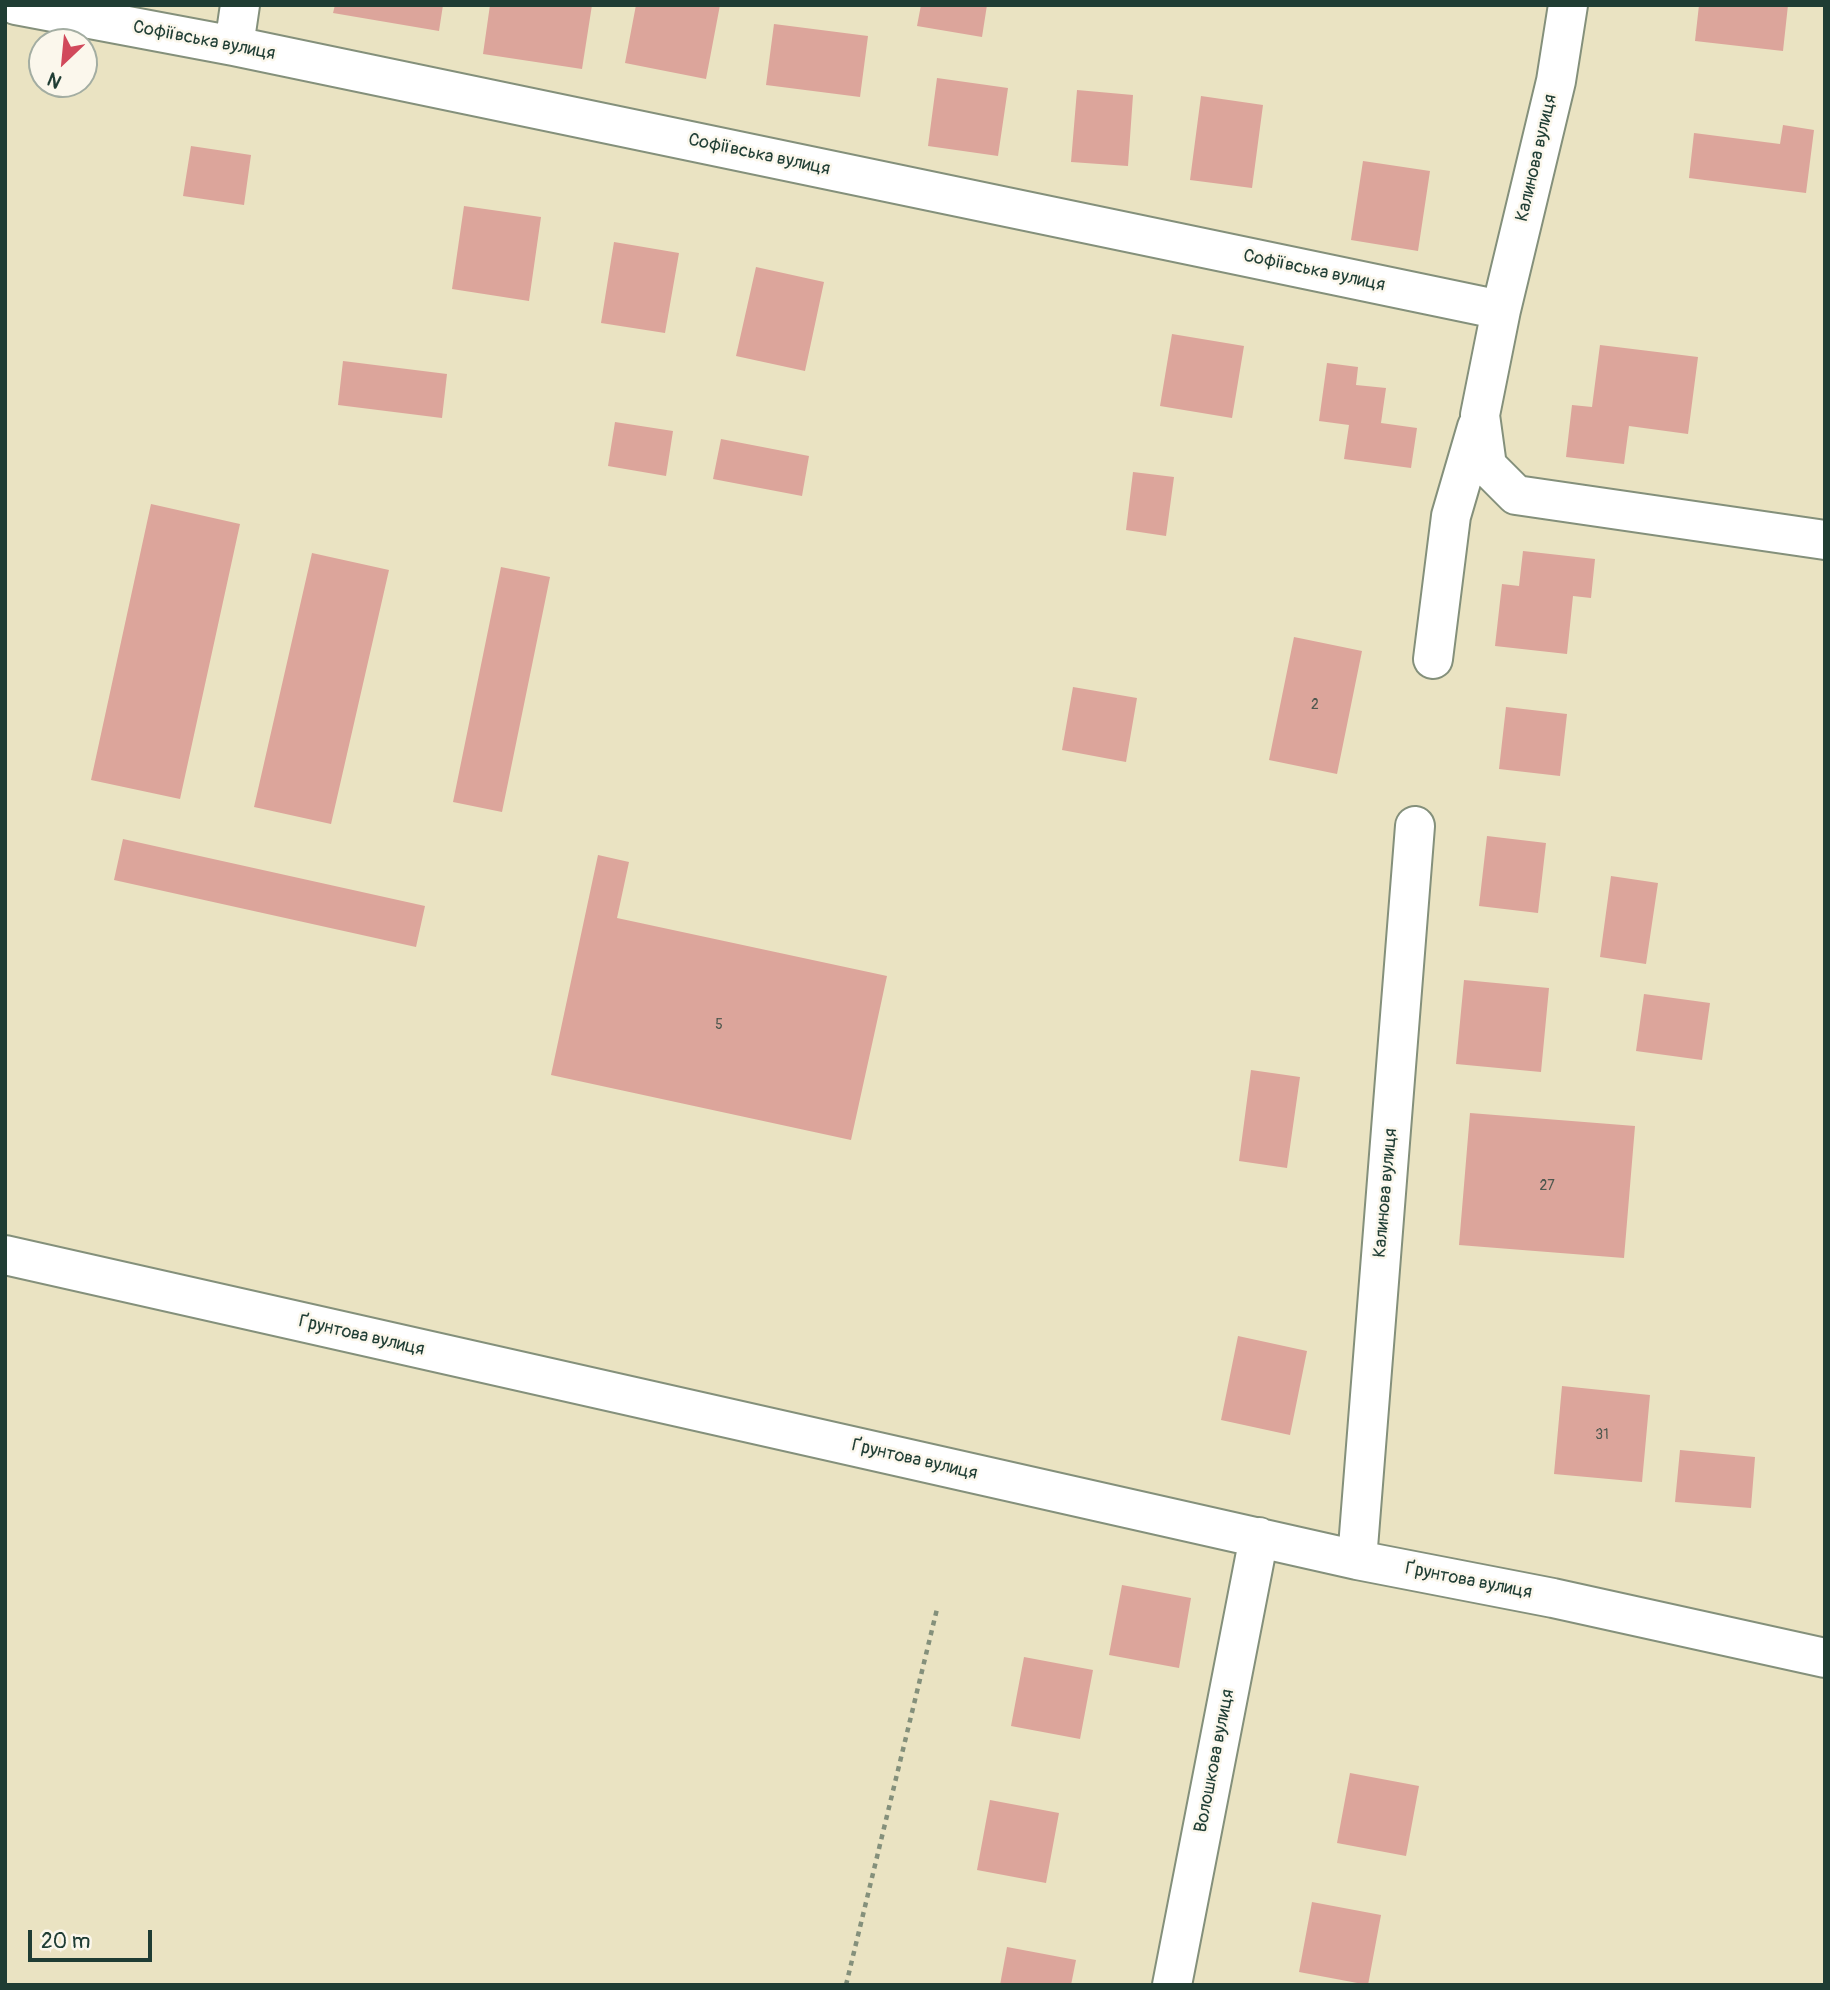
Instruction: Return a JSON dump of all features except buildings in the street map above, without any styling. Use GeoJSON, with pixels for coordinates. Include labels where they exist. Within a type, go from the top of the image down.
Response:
{"type":"FeatureCollection","features":[{"type":"Feature","properties":{"kind":"street","name":"Софіївська вулиця"},"geometry":{"type":"LineString","coordinates":[[16,5],[234,46],[1501,310]]}},
{"type":"Feature","properties":{"kind":"street"},"geometry":{"type":"LineString","coordinates":[[234,46],[240,5]]}},
{"type":"Feature","properties":{"kind":"street","name":"Калинова вулиця"},"geometry":{"type":"LineString","coordinates":[[1480,415],[1501,310],[1556,81],[1568,5]]}},
{"type":"Feature","properties":{"kind":"street"},"geometry":{"type":"LineString","coordinates":[[1480,415],[1487,466],[1516,495],[1825,540]]}},
{"type":"Feature","properties":{"kind":"street"},"geometry":{"type":"LineString","coordinates":[[1433,659],[1451,516],[1480,415]]}},
{"type":"Feature","properties":{"kind":"street","name":"Калинова вулиця"},"geometry":{"type":"LineString","coordinates":[[1357,1560],[1415,826]]}},
{"type":"Feature","properties":{"kind":"street","name":"Ґрунтова вулиця"},"geometry":{"type":"LineString","coordinates":[[5,1255],[1357,1560],[1553,1598],[1825,1658]]}},
{"type":"Feature","properties":{"kind":"street","name":"Волошкова вулиця"},"geometry":{"type":"LineString","coordinates":[[1172,1985],[1258,1537]]}},
{"type":"Feature","properties":{"kind":"path"},"geometry":{"type":"LineString","coordinates":[[846,1985],[937,1609]]}}]}
